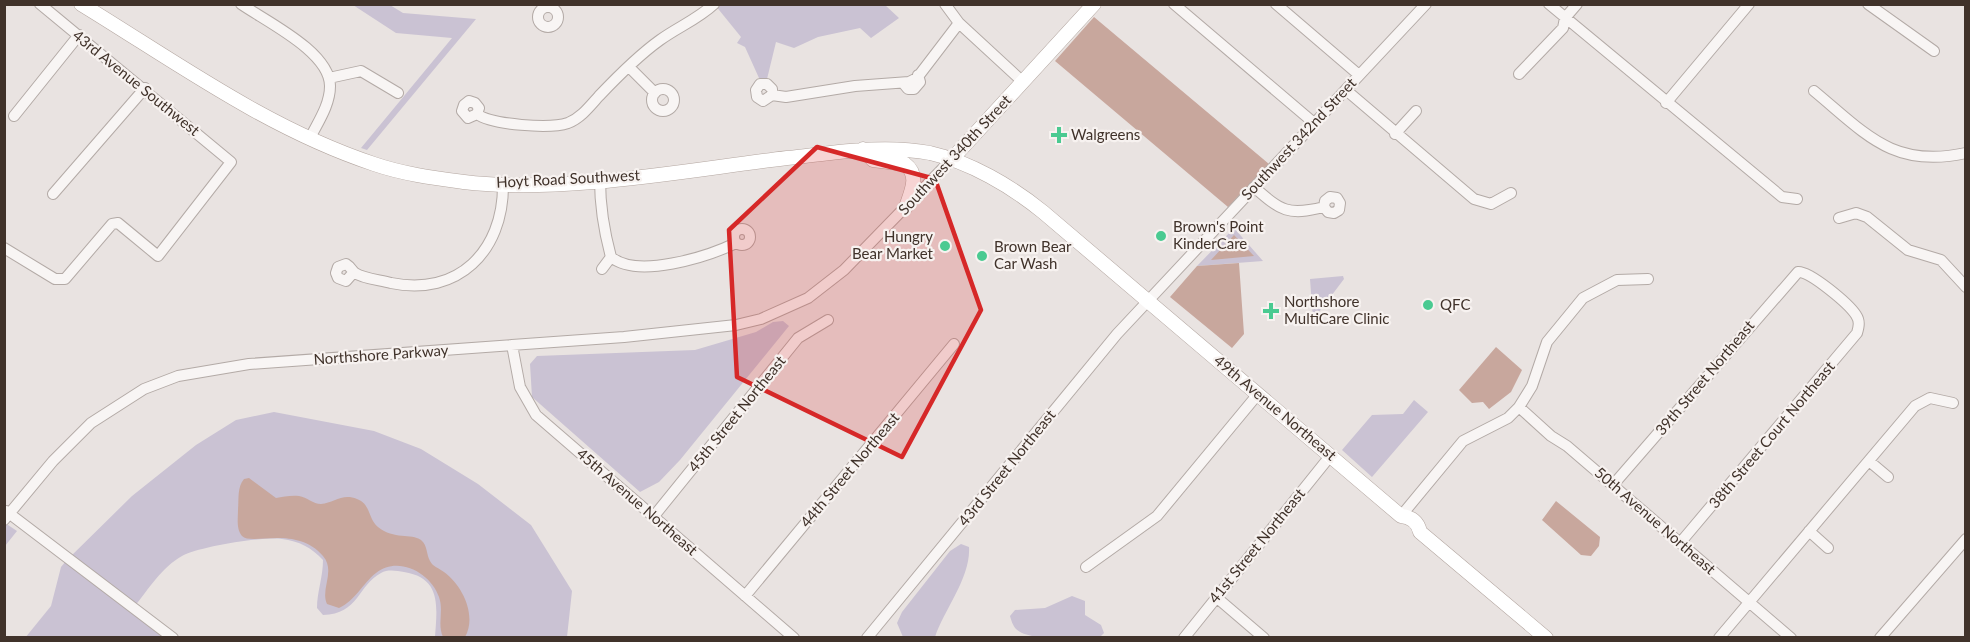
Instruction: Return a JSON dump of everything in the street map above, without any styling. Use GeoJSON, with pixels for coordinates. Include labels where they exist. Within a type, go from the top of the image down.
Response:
{"type":"FeatureCollection","features":[{"type":"Feature","properties":{"kind":"main road","name":"Hoyt Road Southwest"},"geometry":{"type":"LineString","coordinates":[[81,4],[217,89],[310,138],[376,165],[419,175],[503,186],[600,180],[862,149],[904,149],[951,160]]}},
{"type":"Feature","properties":{"kind":"main road","name":"Southwest 340th Street"},"geometry":{"type":"LineString","coordinates":[[951,160],[1094,4]]}},
{"type":"Feature","properties":{"kind":"main road"},"geometry":{"type":"LineString","coordinates":[[862,149],[873,160],[905,164],[909,167],[914,181],[906,207]]}},
{"type":"Feature","properties":{"kind":"main road","name":"49th Avenue Northeast"},"geometry":{"type":"LineString","coordinates":[[951,160],[993,179],[1034,204],[1401,516],[1408,516],[1419,525],[1420,532],[1546,638]]}},
{"type":"Feature","properties":{"kind":"street","name":"43rd Avenue Southwest"},"geometry":{"type":"LineString","coordinates":[[4,249],[56,279],[65,279],[112,224],[118,224],[158,256],[231,162],[145,88],[40,4]]}},
{"type":"Feature","properties":{"kind":"street"},"geometry":{"type":"LineString","coordinates":[[241,4],[313,53],[326,69],[329,78],[327,103],[310,138]]}},
{"type":"Feature","properties":{"kind":"street"},"geometry":{"type":"LineString","coordinates":[[477,114],[488,120],[509,123],[566,123],[581,115],[659,41],[699,18],[714,4]]}},
{"type":"Feature","properties":{"kind":"street"},"geometry":{"type":"LineString","coordinates":[[945,4],[959,22],[1023,82]]}},
{"type":"Feature","properties":{"kind":"street"},"geometry":{"type":"LineString","coordinates":[[1174,4],[1314,123]]}},
{"type":"Feature","properties":{"kind":"street"},"geometry":{"type":"LineString","coordinates":[[1276,4],[1359,75]]}},
{"type":"Feature","properties":{"kind":"street","name":"Southwest 342nd Street"},"geometry":{"type":"LineString","coordinates":[[1148,301],[1426,4]]}},
{"type":"Feature","properties":{"kind":"street"},"geometry":{"type":"LineString","coordinates":[[1550,4],[1666,103],[1782,197],[1797,200]]}},
{"type":"Feature","properties":{"kind":"street"},"geometry":{"type":"LineString","coordinates":[[1519,74],[1563,28],[1565,18],[1577,4]]}},
{"type":"Feature","properties":{"kind":"street"},"geometry":{"type":"LineString","coordinates":[[1666,103],[1749,4]]}},
{"type":"Feature","properties":{"kind":"street"},"geometry":{"type":"LineString","coordinates":[[1868,4],[1934,51]]}},
{"type":"Feature","properties":{"kind":"street"},"geometry":{"type":"LineString","coordinates":[[772,95],[786,97],[855,86],[903,83],[918,75],[959,22]]}},
{"type":"Feature","properties":{"kind":"street"},"geometry":{"type":"LineString","coordinates":[[14,116],[79,35]]}},
{"type":"Feature","properties":{"kind":"street"},"geometry":{"type":"LineString","coordinates":[[629,67],[655,93]]}},
{"type":"Feature","properties":{"kind":"street"},"geometry":{"type":"LineString","coordinates":[[329,78],[361,71],[398,93]]}},
{"type":"Feature","properties":{"kind":"street"},"geometry":{"type":"LineString","coordinates":[[53,194],[145,88]]}},
{"type":"Feature","properties":{"kind":"street"},"geometry":{"type":"LineString","coordinates":[[1346,90],[1474,199],[1491,204],[1511,193]]}},
{"type":"Feature","properties":{"kind":"street"},"geometry":{"type":"LineString","coordinates":[[1815,91],[1865,132],[1900,154],[1942,159],[1965,153]]}},
{"type":"Feature","properties":{"kind":"street"},"geometry":{"type":"LineString","coordinates":[[1395,134],[1416,111]]}},
{"type":"Feature","properties":{"kind":"street","name":"Southwest 340th Street"},"geometry":{"type":"LineString","coordinates":[[808,298],[844,270],[951,160]]}},
{"type":"Feature","properties":{"kind":"street"},"geometry":{"type":"LineString","coordinates":[[600,180],[600,204],[611,257],[623,265],[648,267],[711,253],[736,243]]}},
{"type":"Feature","properties":{"kind":"street"},"geometry":{"type":"LineString","coordinates":[[353,273],[406,286],[443,282],[465,271],[481,256],[496,231],[503,204],[503,186]]}},
{"type":"Feature","properties":{"kind":"street"},"geometry":{"type":"LineString","coordinates":[[1254,187],[1279,209],[1302,212],[1324,207]]}},
{"type":"Feature","properties":{"kind":"street"},"geometry":{"type":"LineString","coordinates":[[1839,218],[1856,213],[1867,216],[1908,250],[1941,260],[1965,287]]}},
{"type":"Feature","properties":{"kind":"street"},"geometry":{"type":"LineString","coordinates":[[602,269],[611,257]]}},
{"type":"Feature","properties":{"kind":"street","name":"39th Street Northeast"},"geometry":{"type":"LineString","coordinates":[[1613,485],[1798,272],[1805,272],[1811,276],[1849,308],[1857,316],[1859,324]]}},
{"type":"Feature","properties":{"kind":"street"},"geometry":{"type":"LineString","coordinates":[[1401,516],[1463,441],[1508,418],[1518,407],[1532,386],[1547,342],[1583,298],[1617,280],[1648,279]]}},
{"type":"Feature","properties":{"kind":"street","name":"Northshore Parkway"},"geometry":{"type":"LineString","coordinates":[[6,515],[53,461],[91,423],[144,389],[178,376],[212,368],[249,364],[512,345],[736,325],[761,319],[808,298]]}},
{"type":"Feature","properties":{"kind":"street","name":"43rd Street Northeast"},"geometry":{"type":"LineString","coordinates":[[867,638],[1111,341],[1148,301]]}},
{"type":"Feature","properties":{"kind":"street","name":"45th Street Northeast"},"geometry":{"type":"LineString","coordinates":[[654,516],[798,338],[828,320]]}},
{"type":"Feature","properties":{"kind":"street","name":"38th Street Court Northeast"},"geometry":{"type":"LineString","coordinates":[[1680,543],[1857,333],[1859,324]]}},
{"type":"Feature","properties":{"kind":"street","name":"44th Street Northeast"},"geometry":{"type":"LineString","coordinates":[[745,597],[954,344]]}},
{"type":"Feature","properties":{"kind":"street","name":"45th Avenue Northeast"},"geometry":{"type":"LineString","coordinates":[[512,345],[520,387],[536,415],[794,638]]}},
{"type":"Feature","properties":{"kind":"street"},"geometry":{"type":"LineString","coordinates":[[1086,567],[1157,516],[1258,394]]}},
{"type":"Feature","properties":{"kind":"street"},"geometry":{"type":"LineString","coordinates":[[1719,638],[1922,400],[1930,398],[1953,403]]}},
{"type":"Feature","properties":{"kind":"street","name":"50th Avenue Northeast"},"geometry":{"type":"LineString","coordinates":[[1518,407],[1613,485],[1791,638]]}},
{"type":"Feature","properties":{"kind":"street","name":"41st Street Northeast"},"geometry":{"type":"LineString","coordinates":[[1184,638],[1331,455]]}},
{"type":"Feature","properties":{"kind":"street"},"geometry":{"type":"LineString","coordinates":[[1869,461],[1888,477]]}},
{"type":"Feature","properties":{"kind":"street"},"geometry":{"type":"LineString","coordinates":[[6,515],[173,638]]}},
{"type":"Feature","properties":{"kind":"street"},"geometry":{"type":"LineString","coordinates":[[1809,531],[1828,548]]}},
{"type":"Feature","properties":{"kind":"street"},"geometry":{"type":"LineString","coordinates":[[1880,638],[1963,546]]}},
{"type":"Feature","properties":{"kind":"street"},"geometry":{"type":"LineString","coordinates":[[1216,597],[1264,638]]}},
{"type":"Feature","properties":{"kind":"highlighted area"},"geometry":{"type":"Polygon","coordinates":[[[817,147],[935,179],[981,310],[902,457],[737,377],[729,230],[817,147]]]}},
{"type":"Feature","properties":{"kind":"shaded area"},"geometry":{"type":"Polygon","coordinates":[[[353,5],[390,5],[403,13],[476,19],[367,150],[361,148],[452,38],[396,33],[353,5]]]}},
{"type":"Feature","properties":{"kind":"shaded area"},"geometry":{"type":"Polygon","coordinates":[[[715,5],[885,5],[899,18],[871,38],[860,28],[818,37],[794,48],[776,42],[767,79],[759,78],[745,47],[737,43],[741,37],[715,5]]]}},
{"type":"Feature","properties":{"kind":"shaded area"},"geometry":{"type":"Polygon","coordinates":[[[1094,17],[1269,164],[1228,207],[1055,61],[1094,17]]]}},
{"type":"Feature","properties":{"kind":"shaded area"},"geometry":{"type":"Polygon","coordinates":[[[1234,228],[1263,261],[1197,266],[1234,228]]]}},
{"type":"Feature","properties":{"kind":"shaded area"},"geometry":{"type":"Polygon","coordinates":[[[1234,235],[1254,256],[1211,260],[1234,235]]]}},
{"type":"Feature","properties":{"kind":"shaded area"},"geometry":{"type":"Polygon","coordinates":[[[1239,263],[1244,334],[1232,348],[1170,297],[1197,266],[1239,263]]]}},
{"type":"Feature","properties":{"kind":"shaded area"},"geometry":{"type":"Polygon","coordinates":[[[1343,276],[1344,279],[1313,320],[1310,279],[1343,276]]]}},
{"type":"Feature","properties":{"kind":"shaded area"},"geometry":{"type":"Polygon","coordinates":[[[783,321],[789,326],[680,460],[659,482],[640,492],[532,397],[530,364],[537,356],[695,350],[756,332],[773,322],[783,321]]]}},
{"type":"Feature","properties":{"kind":"shaded area"},"geometry":{"type":"Polygon","coordinates":[[[1496,347],[1522,370],[1511,392],[1489,409],[1483,402],[1472,403],[1459,390],[1496,347]]]}},
{"type":"Feature","properties":{"kind":"shaded area"},"geometry":{"type":"Polygon","coordinates":[[[1414,400],[1428,412],[1372,477],[1342,450],[1372,415],[1403,414],[1414,400]]]}},
{"type":"Feature","properties":{"kind":"shaded area"},"geometry":{"type":"Polygon","coordinates":[[[274,412],[374,431],[421,449],[478,484],[531,525],[572,591],[567,637],[435,637],[436,605],[431,587],[416,575],[395,571],[384,572],[373,578],[344,610],[323,615],[317,608],[323,560],[300,543],[273,538],[202,549],[182,556],[168,566],[134,607],[173,637],[25,638],[51,606],[61,567],[132,496],[196,445],[236,420],[274,412]]]}},
{"type":"Feature","properties":{"kind":"shaded area"},"geometry":{"type":"Polygon","coordinates":[[[249,478],[276,498],[299,496],[321,504],[352,497],[365,504],[372,520],[384,531],[421,540],[431,563],[451,578],[462,593],[469,611],[465,637],[443,637],[441,607],[435,588],[421,574],[403,566],[385,568],[376,573],[350,601],[339,608],[327,604],[325,592],[327,562],[312,547],[300,541],[247,538],[240,533],[238,527],[239,489],[244,479],[249,478]]]}},
{"type":"Feature","properties":{"kind":"shaded area"},"geometry":{"type":"Polygon","coordinates":[[[1556,501],[1600,537],[1599,546],[1591,556],[1581,555],[1542,520],[1556,501]]]}},
{"type":"Feature","properties":{"kind":"shaded area"},"geometry":{"type":"Polygon","coordinates":[[[5,523],[17,531],[5,546],[5,523]]]}},
{"type":"Feature","properties":{"kind":"shaded area"},"geometry":{"type":"Polygon","coordinates":[[[961,544],[969,547],[966,570],[935,637],[903,637],[897,623],[902,612],[950,551],[961,544]]]}},
{"type":"Feature","properties":{"kind":"shaded area"},"geometry":{"type":"Polygon","coordinates":[[[1072,596],[1085,601],[1085,615],[1101,625],[1104,633],[1100,637],[1043,638],[1023,633],[1013,625],[1010,616],[1015,610],[1045,608],[1072,596]]]}},
{"type":"Feature","properties":{"kind":"place","name":"Walgreens"},"geometry":{"type":"Point","coordinates":[1059,135]}},
{"type":"Feature","properties":{"kind":"place","name":"Brown's Point KinderCare"},"geometry":{"type":"Point","coordinates":[1161,236]}},
{"type":"Feature","properties":{"kind":"place","name":"Hungry Bear Market"},"geometry":{"type":"Point","coordinates":[945,246]}},
{"type":"Feature","properties":{"kind":"place","name":"Brown Bear Car Wash"},"geometry":{"type":"Point","coordinates":[982,256]}},
{"type":"Feature","properties":{"kind":"place","name":"QFC"},"geometry":{"type":"Point","coordinates":[1428,305]}},
{"type":"Feature","properties":{"kind":"place","name":"Northshore MultiCare Clinic"},"geometry":{"type":"Point","coordinates":[1271,311]}}]}
